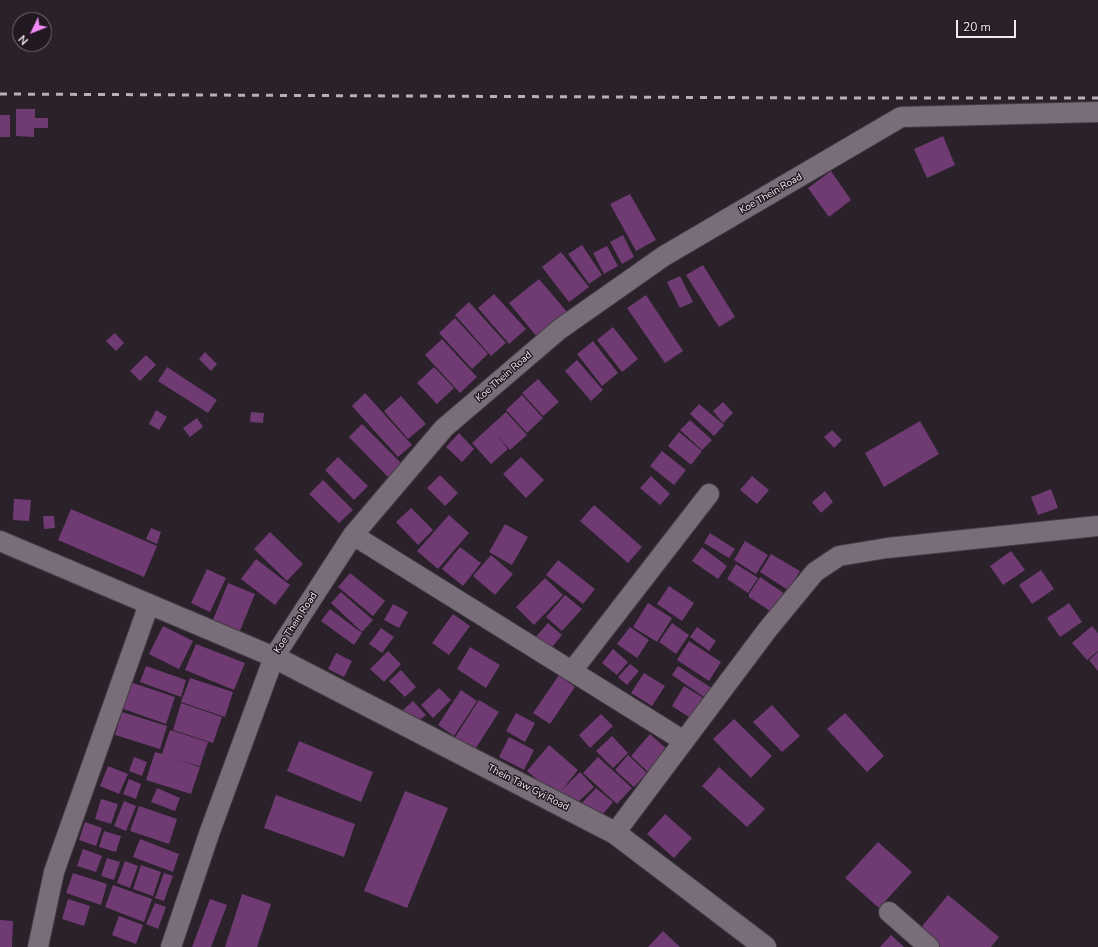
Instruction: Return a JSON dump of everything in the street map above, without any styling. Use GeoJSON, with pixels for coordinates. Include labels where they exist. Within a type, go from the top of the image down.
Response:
{"type":"FeatureCollection","features":[{"type":"Feature","properties":{"kind":"street","name":"Koe Thein Road"},"geometry":{"type":"LineString","coordinates":[[172,947],[209,834],[274,657],[353,535],[444,428],[560,329],[664,256],[901,117],[1098,112]]}},
{"type":"Feature","properties":{"kind":"street"},"geometry":{"type":"LineString","coordinates":[[572,671],[709,494]]}},
{"type":"Feature","properties":{"kind":"street"},"geometry":{"type":"LineString","coordinates":[[615,833],[768,629],[815,572],[839,556],[887,548],[1098,526]]}},
{"type":"Feature","properties":{"kind":"street"},"geometry":{"type":"LineString","coordinates":[[353,535],[684,741]]}},
{"type":"Feature","properties":{"kind":"street"},"geometry":{"type":"LineString","coordinates":[[0,541],[274,657]]}},
{"type":"Feature","properties":{"kind":"street"},"geometry":{"type":"LineString","coordinates":[[38,947],[54,872],[149,604]]}},
{"type":"Feature","properties":{"kind":"street","name":"Thein Taw Gyi Road"},"geometry":{"type":"LineString","coordinates":[[274,657],[615,833],[765,947]]}},
{"type":"Feature","properties":{"kind":"street"},"geometry":{"type":"LineString","coordinates":[[889,912],[929,947]]}},
{"type":"Feature","properties":{"kind":"building"},"geometry":{"type":"Polygon","coordinates":[[[16,109],[35,109],[35,118],[48,118],[48,128],[34,128],[34,137],[16,136],[16,109]]]}},
{"type":"Feature","properties":{"kind":"building"},"geometry":{"type":"Polygon","coordinates":[[[0,115],[10,115],[10,137],[0,137],[0,115]]]}},
{"type":"Feature","properties":{"kind":"building"},"geometry":{"type":"Polygon","coordinates":[[[943,136],[955,165],[927,178],[914,149],[943,136]]]}},
{"type":"Feature","properties":{"kind":"building"},"geometry":{"type":"Polygon","coordinates":[[[831,171],[851,200],[829,217],[808,188],[831,171]]]}},
{"type":"Feature","properties":{"kind":"building"},"geometry":{"type":"Polygon","coordinates":[[[630,194],[656,240],[636,251],[610,204],[630,194]]]}},
{"type":"Feature","properties":{"kind":"building"},"geometry":{"type":"Polygon","coordinates":[[[623,235],[634,257],[622,264],[610,242],[623,235]]]}},
{"type":"Feature","properties":{"kind":"building"},"geometry":{"type":"Polygon","coordinates":[[[582,245],[602,275],[589,284],[568,254],[582,245]]]}},
{"type":"Feature","properties":{"kind":"building"},"geometry":{"type":"Polygon","coordinates":[[[607,246],[618,266],[604,274],[593,253],[607,246]]]}},
{"type":"Feature","properties":{"kind":"building"},"geometry":{"type":"Polygon","coordinates":[[[561,252],[589,287],[569,302],[542,267],[561,252]]]}},
{"type":"Feature","properties":{"kind":"building"},"geometry":{"type":"Polygon","coordinates":[[[703,265],[735,317],[719,327],[686,275],[703,265]]]}},
{"type":"Feature","properties":{"kind":"building"},"geometry":{"type":"Polygon","coordinates":[[[680,276],[693,302],[680,308],[667,282],[680,276]]]}},
{"type":"Feature","properties":{"kind":"building"},"geometry":{"type":"Polygon","coordinates":[[[539,279],[567,312],[537,337],[509,303],[539,279]]]}},
{"type":"Feature","properties":{"kind":"building"},"geometry":{"type":"Polygon","coordinates":[[[494,294],[526,329],[509,344],[478,308],[494,294]]]}},
{"type":"Feature","properties":{"kind":"building"},"geometry":{"type":"Polygon","coordinates":[[[646,295],[683,351],[665,363],[627,308],[646,295]]]}},
{"type":"Feature","properties":{"kind":"building"},"geometry":{"type":"Polygon","coordinates":[[[469,302],[506,343],[491,356],[455,315],[469,302]]]}},
{"type":"Feature","properties":{"kind":"building"},"geometry":{"type":"Polygon","coordinates":[[[455,318],[488,354],[472,369],[439,333],[455,318]]]}},
{"type":"Feature","properties":{"kind":"building"},"geometry":{"type":"Polygon","coordinates":[[[613,327],[638,359],[622,372],[597,340],[613,327]]]}},
{"type":"Feature","properties":{"kind":"building"},"geometry":{"type":"Polygon","coordinates":[[[115,333],[124,343],[116,351],[106,341],[115,333]]]}},
{"type":"Feature","properties":{"kind":"building"},"geometry":{"type":"Polygon","coordinates":[[[442,339],[477,377],[460,393],[425,355],[442,339]]]}},
{"type":"Feature","properties":{"kind":"building"},"geometry":{"type":"Polygon","coordinates":[[[593,341],[618,373],[602,386],[577,354],[593,341]]]}},
{"type":"Feature","properties":{"kind":"building"},"geometry":{"type":"Polygon","coordinates":[[[205,352],[217,364],[211,371],[199,359],[205,352]]]}},
{"type":"Feature","properties":{"kind":"building"},"geometry":{"type":"Polygon","coordinates":[[[146,355],[156,365],[140,381],[130,371],[146,355]]]}},
{"type":"Feature","properties":{"kind":"building"},"geometry":{"type":"Polygon","coordinates":[[[577,360],[603,390],[591,401],[565,371],[577,360]]]}},
{"type":"Feature","properties":{"kind":"building"},"geometry":{"type":"Polygon","coordinates":[[[167,367],[217,400],[208,413],[158,381],[167,367]]]}},
{"type":"Feature","properties":{"kind":"building"},"geometry":{"type":"Polygon","coordinates":[[[434,367],[454,388],[437,404],[417,383],[434,367]]]}},
{"type":"Feature","properties":{"kind":"building"},"geometry":{"type":"Polygon","coordinates":[[[538,379],[559,402],[543,416],[522,393],[538,379]]]}},
{"type":"Feature","properties":{"kind":"building"},"geometry":{"type":"Polygon","coordinates":[[[365,393],[412,445],[398,457],[352,406],[365,393]]]}},
{"type":"Feature","properties":{"kind":"building"},"geometry":{"type":"Polygon","coordinates":[[[522,395],[543,418],[527,433],[506,410],[522,395]]]}},
{"type":"Feature","properties":{"kind":"building"},"geometry":{"type":"Polygon","coordinates":[[[401,396],[426,424],[408,439],[384,411],[401,396]]]}},
{"type":"Feature","properties":{"kind":"building"},"geometry":{"type":"Polygon","coordinates":[[[723,402],[733,413],[723,423],[713,411],[723,402]]]}},
{"type":"Feature","properties":{"kind":"building"},"geometry":{"type":"Polygon","coordinates":[[[699,404],[724,425],[714,436],[690,414],[699,404]]]}},
{"type":"Feature","properties":{"kind":"building"},"geometry":{"type":"Polygon","coordinates":[[[156,410],[167,417],[159,430],[149,424],[156,410]]]}},
{"type":"Feature","properties":{"kind":"building"},"geometry":{"type":"Polygon","coordinates":[[[251,412],[264,413],[263,423],[250,422],[251,412]]]}},
{"type":"Feature","properties":{"kind":"building"},"geometry":{"type":"Polygon","coordinates":[[[506,412],[527,435],[510,450],[495,433],[508,449],[491,464],[472,443],[506,412]]]}},
{"type":"Feature","properties":{"kind":"building"},"geometry":{"type":"Polygon","coordinates":[[[197,418],[203,427],[190,437],[183,428],[197,418]]]}},
{"type":"Feature","properties":{"kind":"building"},"geometry":{"type":"Polygon","coordinates":[[[690,420],[712,440],[702,450],[680,430],[690,420]]]}},
{"type":"Feature","properties":{"kind":"building"},"geometry":{"type":"Polygon","coordinates":[[[920,421],[939,454],[884,487],[865,453],[920,421]]]}},
{"type":"Feature","properties":{"kind":"building"},"geometry":{"type":"Polygon","coordinates":[[[362,424],[402,464],[388,477],[349,437],[362,424]]]}},
{"type":"Feature","properties":{"kind":"building"},"geometry":{"type":"Polygon","coordinates":[[[832,430],[842,440],[834,448],[824,437],[832,430]]]}},
{"type":"Feature","properties":{"kind":"building"},"geometry":{"type":"Polygon","coordinates":[[[679,432],[702,451],[691,465],[668,446],[679,432]]]}},
{"type":"Feature","properties":{"kind":"building"},"geometry":{"type":"Polygon","coordinates":[[[459,433],[474,449],[462,462],[446,447],[459,433]]]}},
{"type":"Feature","properties":{"kind":"building"},"geometry":{"type":"Polygon","coordinates":[[[662,451],[686,470],[674,485],[650,466],[662,451]]]}},
{"type":"Feature","properties":{"kind":"building"},"geometry":{"type":"Polygon","coordinates":[[[338,457],[368,486],[354,500],[325,470],[338,457]]]}},
{"type":"Feature","properties":{"kind":"building"},"geometry":{"type":"Polygon","coordinates":[[[521,457],[544,480],[526,498],[503,474],[521,457]]]}},
{"type":"Feature","properties":{"kind":"building"},"geometry":{"type":"Polygon","coordinates":[[[440,475],[458,493],[445,506],[427,488],[440,475]]]}},
{"type":"Feature","properties":{"kind":"building"},"geometry":{"type":"Polygon","coordinates":[[[651,476],[670,494],[660,505],[640,488],[651,476]]]}},
{"type":"Feature","properties":{"kind":"building"},"geometry":{"type":"Polygon","coordinates":[[[752,476],[769,490],[757,504],[740,490],[752,476]]]}},
{"type":"Feature","properties":{"kind":"building"},"geometry":{"type":"Polygon","coordinates":[[[323,480],[353,510],[339,523],[309,494],[323,480]]]}},
{"type":"Feature","properties":{"kind":"building"},"geometry":{"type":"Polygon","coordinates":[[[1051,489],[1058,508],[1038,515],[1031,497],[1051,489]]]}},
{"type":"Feature","properties":{"kind":"building"},"geometry":{"type":"Polygon","coordinates":[[[825,491],[833,502],[821,513],[812,502],[825,491]]]}},
{"type":"Feature","properties":{"kind":"building"},"geometry":{"type":"Polygon","coordinates":[[[14,499],[31,500],[29,521],[13,520],[14,499]]]}},
{"type":"Feature","properties":{"kind":"building"},"geometry":{"type":"Polygon","coordinates":[[[594,505],[642,547],[628,563],[580,521],[594,505]]]}},
{"type":"Feature","properties":{"kind":"building"},"geometry":{"type":"Polygon","coordinates":[[[411,508],[433,530],[418,545],[396,522],[411,508]]]}},
{"type":"Feature","properties":{"kind":"building"},"geometry":{"type":"Polygon","coordinates":[[[71,509],[157,546],[144,577],[58,540],[71,509]]]}},
{"type":"Feature","properties":{"kind":"building"},"geometry":{"type":"Polygon","coordinates":[[[449,515],[469,533],[438,569],[417,551],[449,515]]]}},
{"type":"Feature","properties":{"kind":"building"},"geometry":{"type":"Polygon","coordinates":[[[43,516],[54,516],[55,528],[44,529],[43,516]]]}},
{"type":"Feature","properties":{"kind":"building"},"geometry":{"type":"Polygon","coordinates":[[[505,524],[528,537],[512,565],[489,552],[505,524]]]}},
{"type":"Feature","properties":{"kind":"building"},"geometry":{"type":"Polygon","coordinates":[[[151,528],[161,532],[157,544],[146,539],[151,528]]]}},
{"type":"Feature","properties":{"kind":"building"},"geometry":{"type":"Polygon","coordinates":[[[270,532],[303,564],[287,581],[254,549],[270,532]]]}},
{"type":"Feature","properties":{"kind":"building"},"geometry":{"type":"Polygon","coordinates":[[[710,533],[735,549],[729,558],[704,543],[710,533]]]}},
{"type":"Feature","properties":{"kind":"building"},"geometry":{"type":"Polygon","coordinates":[[[745,541],[768,555],[756,574],[734,560],[745,541]]]}},
{"type":"Feature","properties":{"kind":"building"},"geometry":{"type":"Polygon","coordinates":[[[460,547],[481,563],[463,586],[442,569],[460,547]]]}},
{"type":"Feature","properties":{"kind":"building"},"geometry":{"type":"Polygon","coordinates":[[[702,547],[727,566],[718,579],[692,561],[702,547]]]}},
{"type":"Feature","properties":{"kind":"building"},"geometry":{"type":"Polygon","coordinates":[[[1011,551],[1025,570],[1003,585],[990,566],[1011,551]]]}},
{"type":"Feature","properties":{"kind":"building"},"geometry":{"type":"Polygon","coordinates":[[[771,554],[800,571],[788,590],[760,572],[771,554]]]}},
{"type":"Feature","properties":{"kind":"building"},"geometry":{"type":"Polygon","coordinates":[[[491,555],[513,574],[495,595],[473,576],[491,555]]]}},
{"type":"Feature","properties":{"kind":"building"},"geometry":{"type":"Polygon","coordinates":[[[256,559],[290,585],[275,605],[241,579],[256,559]]]}},
{"type":"Feature","properties":{"kind":"building"},"geometry":{"type":"Polygon","coordinates":[[[558,560],[595,589],[583,604],[546,575],[558,560]]]}},
{"type":"Feature","properties":{"kind":"building"},"geometry":{"type":"Polygon","coordinates":[[[736,564],[758,578],[748,593],[727,579],[736,564]]]}},
{"type":"Feature","properties":{"kind":"building"},"geometry":{"type":"Polygon","coordinates":[[[207,569],[226,578],[210,612],[191,603],[207,569]]]}},
{"type":"Feature","properties":{"kind":"building"},"geometry":{"type":"Polygon","coordinates":[[[1041,570],[1054,589],[1032,604],[1019,585],[1041,570]]]}},
{"type":"Feature","properties":{"kind":"building"},"geometry":{"type":"Polygon","coordinates":[[[350,573],[385,601],[373,616],[338,587],[350,573]]]}},
{"type":"Feature","properties":{"kind":"building"},"geometry":{"type":"Polygon","coordinates":[[[760,577],[788,596],[776,615],[749,597],[749,594],[760,577]]]}},
{"type":"Feature","properties":{"kind":"building"},"geometry":{"type":"Polygon","coordinates":[[[545,578],[563,595],[534,625],[516,607],[545,578]]]}},
{"type":"Feature","properties":{"kind":"building"},"geometry":{"type":"Polygon","coordinates":[[[228,583],[255,594],[239,633],[212,622],[228,583]]]}},
{"type":"Feature","properties":{"kind":"building"},"geometry":{"type":"Polygon","coordinates":[[[669,586],[694,603],[682,621],[657,604],[669,586]]]}},
{"type":"Feature","properties":{"kind":"building"},"geometry":{"type":"Polygon","coordinates":[[[341,592],[373,620],[362,632],[331,603],[341,592]]]}},
{"type":"Feature","properties":{"kind":"building"},"geometry":{"type":"Polygon","coordinates":[[[565,595],[582,609],[562,631],[546,617],[565,595]]]}},
{"type":"Feature","properties":{"kind":"building"},"geometry":{"type":"Polygon","coordinates":[[[648,603],[672,618],[657,642],[633,627],[648,603]]]}},
{"type":"Feature","properties":{"kind":"building"},"geometry":{"type":"Polygon","coordinates":[[[1069,603],[1082,622],[1060,637],[1047,618],[1069,603]]]}},
{"type":"Feature","properties":{"kind":"building"},"geometry":{"type":"Polygon","coordinates":[[[393,604],[408,612],[399,628],[384,620],[393,604]]]}},
{"type":"Feature","properties":{"kind":"building"},"geometry":{"type":"Polygon","coordinates":[[[330,609],[362,633],[354,645],[321,621],[330,609]]]}},
{"type":"Feature","properties":{"kind":"building"},"geometry":{"type":"Polygon","coordinates":[[[453,614],[470,626],[449,655],[432,643],[453,614]]]}},
{"type":"Feature","properties":{"kind":"building"},"geometry":{"type":"Polygon","coordinates":[[[548,623],[562,635],[548,652],[534,639],[548,623]]]}},
{"type":"Feature","properties":{"kind":"building"},"geometry":{"type":"Polygon","coordinates":[[[672,623],[689,635],[676,654],[659,642],[672,623]]]}},
{"type":"Feature","properties":{"kind":"building"},"geometry":{"type":"Polygon","coordinates":[[[163,626],[193,641],[179,669],[149,654],[163,626]]]}},
{"type":"Feature","properties":{"kind":"building"},"geometry":{"type":"Polygon","coordinates":[[[1092,626],[1098,633],[1098,651],[1087,660],[1072,643],[1092,626]]]}},
{"type":"Feature","properties":{"kind":"building"},"geometry":{"type":"Polygon","coordinates":[[[630,627],[649,640],[637,658],[617,644],[630,627]]]}},
{"type":"Feature","properties":{"kind":"building"},"geometry":{"type":"Polygon","coordinates":[[[697,627],[716,641],[709,651],[690,637],[697,627]]]}},
{"type":"Feature","properties":{"kind":"building"},"geometry":{"type":"Polygon","coordinates":[[[381,628],[394,637],[382,653],[369,644],[381,628]]]}},
{"type":"Feature","properties":{"kind":"building"},"geometry":{"type":"Polygon","coordinates":[[[689,641],[721,662],[709,681],[677,660],[689,641]]]}},
{"type":"Feature","properties":{"kind":"building"},"geometry":{"type":"Polygon","coordinates":[[[196,644],[245,663],[234,690],[185,670],[196,644]]]}},
{"type":"Feature","properties":{"kind":"building"},"geometry":{"type":"Polygon","coordinates":[[[470,647],[500,665],[486,688],[457,669],[470,647]]]}},
{"type":"Feature","properties":{"kind":"building"},"geometry":{"type":"Polygon","coordinates":[[[613,649],[628,662],[617,675],[602,663],[613,649]]]}},
{"type":"Feature","properties":{"kind":"building"},"geometry":{"type":"Polygon","coordinates":[[[388,651],[401,664],[384,682],[370,669],[388,651]]]}},
{"type":"Feature","properties":{"kind":"building"},"geometry":{"type":"Polygon","coordinates":[[[1098,652],[1098,671],[1089,660],[1098,652]]]}},
{"type":"Feature","properties":{"kind":"building"},"geometry":{"type":"Polygon","coordinates":[[[336,653],[352,661],[344,677],[328,669],[336,653]]]}},
{"type":"Feature","properties":{"kind":"building"},"geometry":{"type":"Polygon","coordinates":[[[630,664],[639,671],[627,685],[618,677],[630,664]]]}},
{"type":"Feature","properties":{"kind":"building"},"geometry":{"type":"Polygon","coordinates":[[[146,666],[186,680],[181,697],[140,682],[146,666]]]}},
{"type":"Feature","properties":{"kind":"building"},"geometry":{"type":"Polygon","coordinates":[[[678,666],[713,689],[707,699],[672,675],[678,666]]]}},
{"type":"Feature","properties":{"kind":"building"},"geometry":{"type":"Polygon","coordinates":[[[401,670],[416,687],[405,697],[389,681],[401,670]]]}},
{"type":"Feature","properties":{"kind":"building"},"geometry":{"type":"Polygon","coordinates":[[[644,673],[665,686],[652,706],[631,693],[644,673]]]}},
{"type":"Feature","properties":{"kind":"building"},"geometry":{"type":"Polygon","coordinates":[[[559,675],[575,687],[550,724],[533,713],[559,675]]]}},
{"type":"Feature","properties":{"kind":"building"},"geometry":{"type":"Polygon","coordinates":[[[190,678],[233,692],[225,717],[181,702],[190,678]]]}},
{"type":"Feature","properties":{"kind":"building"},"geometry":{"type":"Polygon","coordinates":[[[130,682],[175,697],[166,724],[121,708],[130,682]]]}},
{"type":"Feature","properties":{"kind":"building"},"geometry":{"type":"Polygon","coordinates":[[[684,686],[705,699],[692,719],[672,706],[684,686]]]}},
{"type":"Feature","properties":{"kind":"building"},"geometry":{"type":"Polygon","coordinates":[[[439,688],[451,700],[433,718],[421,705],[439,688]]]}},
{"type":"Feature","properties":{"kind":"building"},"geometry":{"type":"Polygon","coordinates":[[[461,690],[477,701],[454,736],[438,725],[461,690]]]}},
{"type":"Feature","properties":{"kind":"building"},"geometry":{"type":"Polygon","coordinates":[[[479,700],[499,712],[474,751],[454,739],[479,700]]]}},
{"type":"Feature","properties":{"kind":"building"},"geometry":{"type":"Polygon","coordinates":[[[413,701],[426,715],[415,724],[402,711],[413,701]]]}},
{"type":"Feature","properties":{"kind":"building"},"geometry":{"type":"Polygon","coordinates":[[[181,703],[222,717],[213,743],[173,730],[181,703]]]}},
{"type":"Feature","properties":{"kind":"building"},"geometry":{"type":"Polygon","coordinates":[[[772,705],[800,736],[782,752],[753,722],[772,705]]]}},
{"type":"Feature","properties":{"kind":"building"},"geometry":{"type":"Polygon","coordinates":[[[122,712],[167,726],[160,749],[115,735],[122,712]]]}},
{"type":"Feature","properties":{"kind":"building"},"geometry":{"type":"Polygon","coordinates":[[[516,713],[535,723],[525,742],[506,731],[516,713]]]}},
{"type":"Feature","properties":{"kind":"building"},"geometry":{"type":"Polygon","coordinates":[[[845,713],[884,756],[867,772],[827,729],[845,713]]]}},
{"type":"Feature","properties":{"kind":"building"},"geometry":{"type":"Polygon","coordinates":[[[601,714],[613,726],[590,748],[579,735],[601,714]]]}},
{"type":"Feature","properties":{"kind":"building"},"geometry":{"type":"Polygon","coordinates":[[[734,719],[772,756],[751,778],[713,739],[734,719]]]}},
{"type":"Feature","properties":{"kind":"building"},"geometry":{"type":"Polygon","coordinates":[[[170,730],[208,742],[200,766],[178,760],[200,767],[191,794],[146,780],[155,752],[162,754],[170,730]]]}},
{"type":"Feature","properties":{"kind":"building"},"geometry":{"type":"Polygon","coordinates":[[[650,734],[668,750],[648,772],[631,756],[650,734]]]}},
{"type":"Feature","properties":{"kind":"building"},"geometry":{"type":"Polygon","coordinates":[[[612,736],[628,753],[613,768],[596,751],[612,736]]]}},
{"type":"Feature","properties":{"kind":"building"},"geometry":{"type":"Polygon","coordinates":[[[509,737],[534,750],[524,770],[499,757],[509,737]]]}},
{"type":"Feature","properties":{"kind":"building"},"geometry":{"type":"Polygon","coordinates":[[[299,741],[373,772],[361,802],[287,771],[299,741]]]}},
{"type":"Feature","properties":{"kind":"building"},"geometry":{"type":"Polygon","coordinates":[[[549,745],[578,770],[562,790],[580,772],[594,787],[574,806],[560,792],[556,796],[527,771],[549,745]]]}},
{"type":"Feature","properties":{"kind":"building"},"geometry":{"type":"Polygon","coordinates":[[[628,755],[647,773],[634,787],[615,770],[628,755]]]}},
{"type":"Feature","properties":{"kind":"building"},"geometry":{"type":"Polygon","coordinates":[[[134,757],[147,762],[142,776],[129,771],[134,757]]]}},
{"type":"Feature","properties":{"kind":"building"},"geometry":{"type":"Polygon","coordinates":[[[598,757],[632,788],[617,804],[583,773],[598,757]]]}},
{"type":"Feature","properties":{"kind":"building"},"geometry":{"type":"Polygon","coordinates":[[[108,766],[128,774],[119,794],[100,786],[108,766]]]}},
{"type":"Feature","properties":{"kind":"building"},"geometry":{"type":"Polygon","coordinates":[[[719,767],[765,809],[747,827],[702,786],[719,767]]]}},
{"type":"Feature","properties":{"kind":"building"},"geometry":{"type":"Polygon","coordinates":[[[129,779],[141,784],[136,799],[123,794],[129,779]]]}},
{"type":"Feature","properties":{"kind":"building"},"geometry":{"type":"Polygon","coordinates":[[[157,788],[180,798],[175,811],[151,802],[157,788]]]}},
{"type":"Feature","properties":{"kind":"building"},"geometry":{"type":"Polygon","coordinates":[[[596,788],[613,802],[598,820],[580,805],[596,788]]]}},
{"type":"Feature","properties":{"kind":"building"},"geometry":{"type":"Polygon","coordinates":[[[405,791],[448,808],[407,908],[364,891],[405,791]]]}},
{"type":"Feature","properties":{"kind":"building"},"geometry":{"type":"Polygon","coordinates":[[[276,795],[355,824],[344,857],[264,828],[276,795]]]}},
{"type":"Feature","properties":{"kind":"building"},"geometry":{"type":"Polygon","coordinates":[[[101,799],[118,804],[111,824],[95,819],[101,799]]]}},
{"type":"Feature","properties":{"kind":"building"},"geometry":{"type":"Polygon","coordinates":[[[124,801],[136,806],[126,831],[114,826],[124,801]]]}},
{"type":"Feature","properties":{"kind":"building"},"geometry":{"type":"Polygon","coordinates":[[[139,806],[177,819],[169,844],[130,831],[139,806]]]}},
{"type":"Feature","properties":{"kind":"building"},"geometry":{"type":"Polygon","coordinates":[[[665,814],[692,838],[674,858],[647,834],[665,814]]]}},
{"type":"Feature","properties":{"kind":"building"},"geometry":{"type":"Polygon","coordinates":[[[85,822],[102,828],[96,846],[79,840],[85,822]]]}},
{"type":"Feature","properties":{"kind":"building"},"geometry":{"type":"Polygon","coordinates":[[[104,831],[121,836],[116,852],[99,847],[104,831]]]}},
{"type":"Feature","properties":{"kind":"building"},"geometry":{"type":"Polygon","coordinates":[[[140,839],[179,854],[173,872],[133,857],[140,839]]]}},
{"type":"Feature","properties":{"kind":"building"},"geometry":{"type":"Polygon","coordinates":[[[878,842],[912,872],[879,908],[845,878],[878,842]]]}},
{"type":"Feature","properties":{"kind":"building"},"geometry":{"type":"Polygon","coordinates":[[[83,849],[102,856],[96,872],[77,866],[83,849]]]}},
{"type":"Feature","properties":{"kind":"building"},"geometry":{"type":"Polygon","coordinates":[[[107,858],[120,862],[114,880],[101,876],[107,858]]]}},
{"type":"Feature","properties":{"kind":"building"},"geometry":{"type":"Polygon","coordinates":[[[125,861],[138,866],[130,888],[117,883],[125,861]]]}},
{"type":"Feature","properties":{"kind":"building"},"geometry":{"type":"Polygon","coordinates":[[[141,865],[161,872],[153,896],[133,889],[141,865]]]}},
{"type":"Feature","properties":{"kind":"building"},"geometry":{"type":"Polygon","coordinates":[[[73,873],[107,884],[101,905],[66,893],[73,873]]]}},
{"type":"Feature","properties":{"kind":"building"},"geometry":{"type":"Polygon","coordinates":[[[164,873],[173,876],[164,901],[155,898],[164,873]]]}},
{"type":"Feature","properties":{"kind":"building"},"geometry":{"type":"Polygon","coordinates":[[[113,885],[152,899],[144,922],[105,907],[113,885]]]}},
{"type":"Feature","properties":{"kind":"building"},"geometry":{"type":"Polygon","coordinates":[[[242,894],[271,904],[257,947],[225,947],[242,894]]]}},
{"type":"Feature","properties":{"kind":"building"},"geometry":{"type":"Polygon","coordinates":[[[948,895],[999,937],[991,947],[939,947],[919,930],[948,895]]]}},
{"type":"Feature","properties":{"kind":"building"},"geometry":{"type":"Polygon","coordinates":[[[68,899],[90,906],[84,926],[62,919],[68,899]]]}},
{"type":"Feature","properties":{"kind":"building"},"geometry":{"type":"Polygon","coordinates":[[[210,899],[227,905],[211,947],[192,947],[210,899]]]}},
{"type":"Feature","properties":{"kind":"building"},"geometry":{"type":"Polygon","coordinates":[[[155,903],[166,907],[158,929],[146,924],[155,903]]]}},
{"type":"Feature","properties":{"kind":"building"},"geometry":{"type":"Polygon","coordinates":[[[119,916],[143,925],[136,944],[112,935],[119,916]]]}},
{"type":"Feature","properties":{"kind":"building"},"geometry":{"type":"Polygon","coordinates":[[[0,920],[13,921],[12,947],[0,947],[0,920]]]}},
{"type":"Feature","properties":{"kind":"building"},"geometry":{"type":"Polygon","coordinates":[[[663,931],[680,947],[648,947],[663,931]]]}},
{"type":"Feature","properties":{"kind":"building"},"geometry":{"type":"Polygon","coordinates":[[[891,935],[904,947],[880,947],[891,935]]]}},
{"type":"Feature","properties":{"kind":"railway"},"geometry":{"type":"LineString","coordinates":[[0,94],[1098,98]]}}]}
